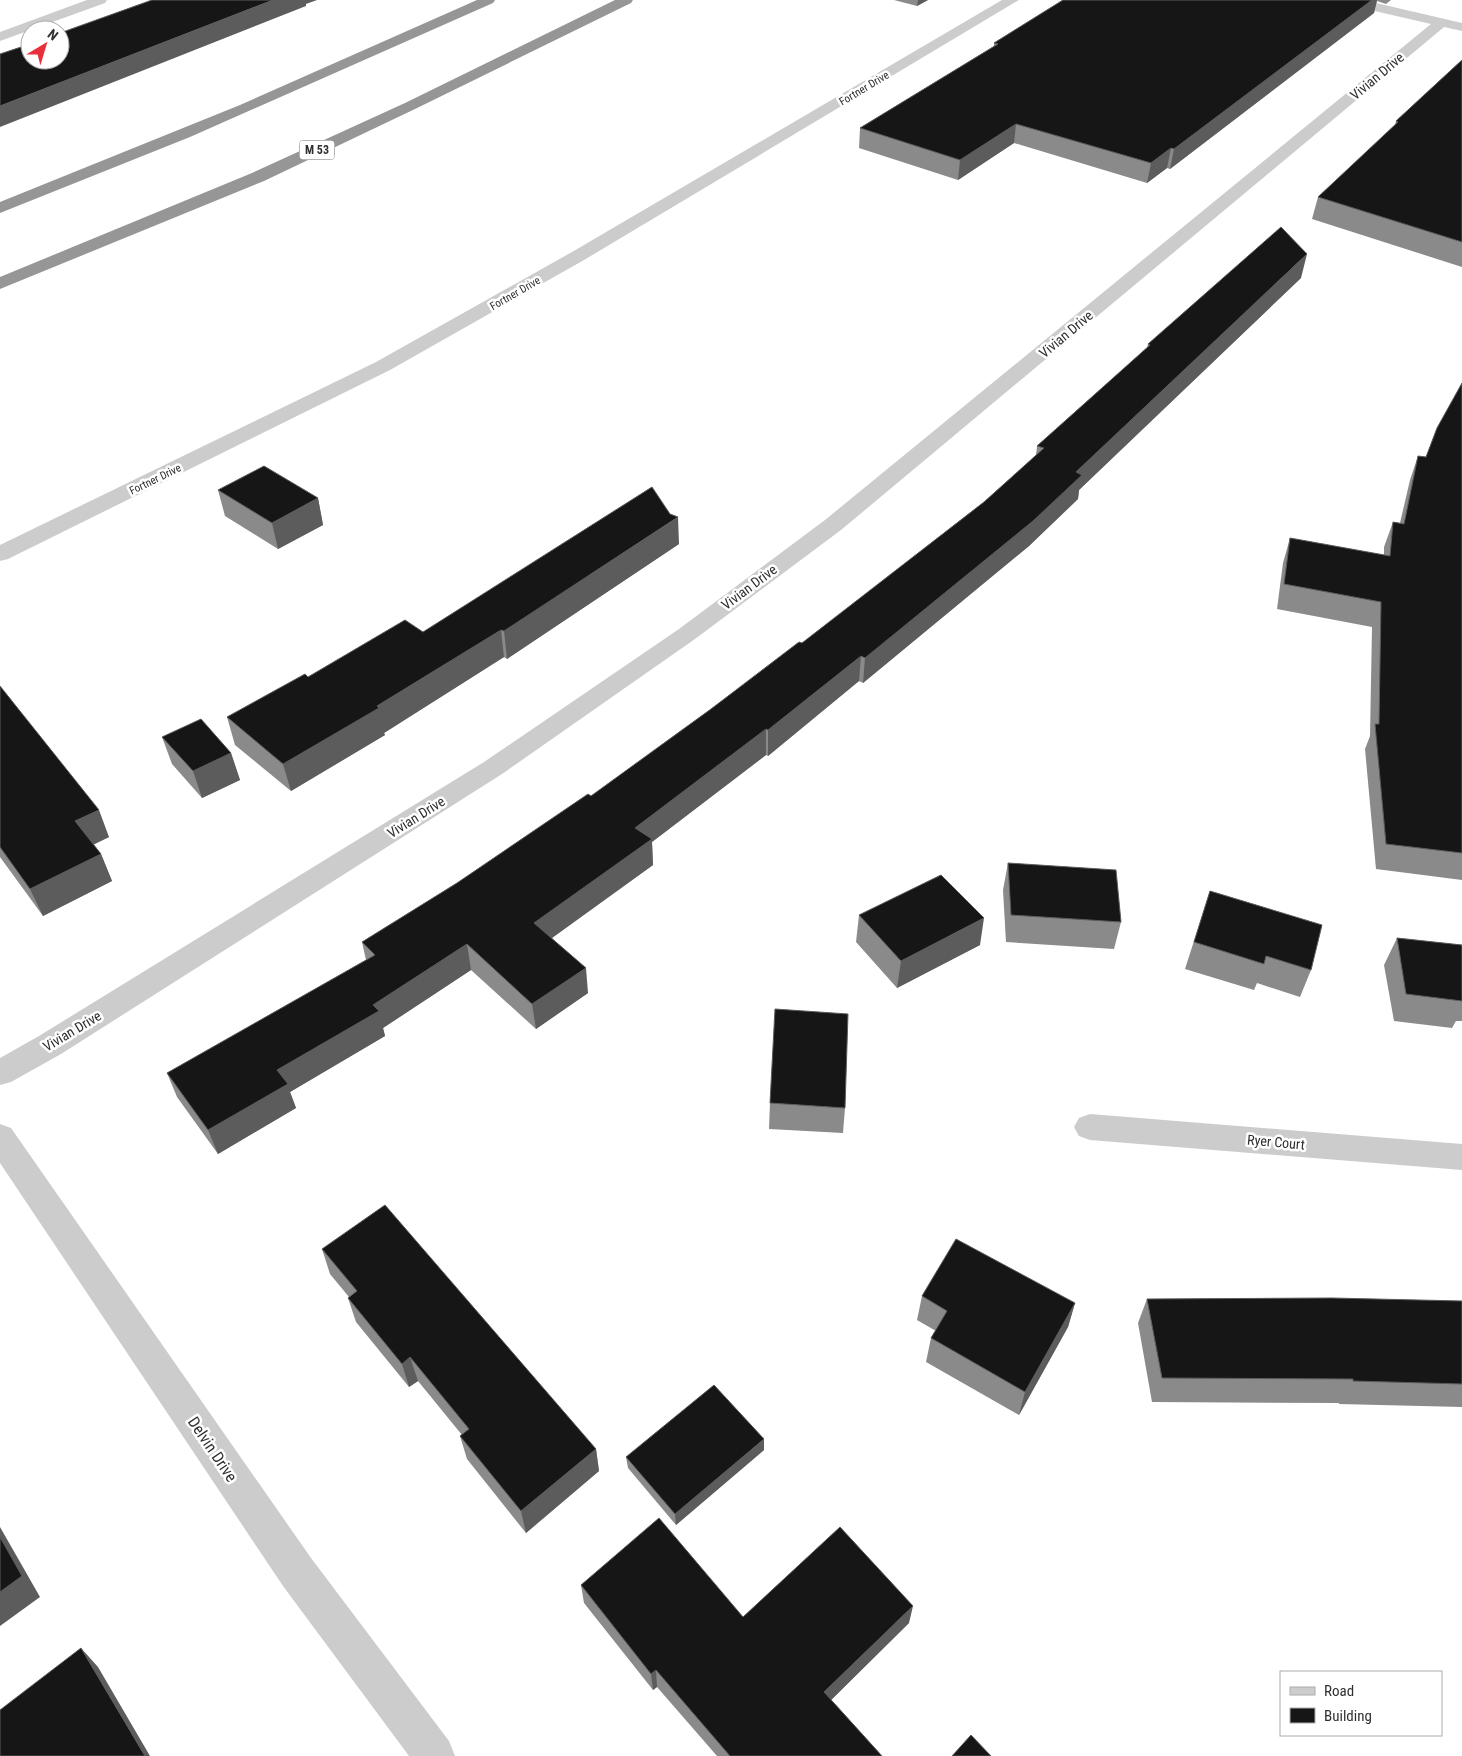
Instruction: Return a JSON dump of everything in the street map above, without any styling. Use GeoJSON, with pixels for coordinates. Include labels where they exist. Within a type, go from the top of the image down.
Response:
{"type":"FeatureCollection","features":[{"type":"Feature","properties":{"kind":"highway"},"geometry":{"type":"LineString","coordinates":[[0,208],[98,171],[212,124],[488,0]]}},
{"type":"Feature","properties":{"kind":"highway","name":"M 53"},"geometry":{"type":"LineString","coordinates":[[0,284],[164,218],[312,153],[626,0]]}},
{"type":"Feature","properties":{"kind":"street"},"geometry":{"type":"LineString","coordinates":[[0,37],[100,0]]}},
{"type":"Feature","properties":{"kind":"street","name":"Fortner Drive"},"geometry":{"type":"LineString","coordinates":[[0,554],[391,362],[570,261],[1012,0]]}},
{"type":"Feature","properties":{"kind":"street"},"geometry":{"type":"LineString","coordinates":[[1345,0],[1452,24]]}},
{"type":"Feature","properties":{"kind":"street","name":"Vivian Drive"},"geometry":{"type":"LineString","coordinates":[[0,1073],[50,1045],[485,773],[686,634],[833,525],[1452,24]]}},
{"type":"Feature","properties":{"kind":"street","name":"Ryer Court"},"geometry":{"type":"LineString","coordinates":[[1090,1127],[1462,1157]]}},
{"type":"Feature","properties":{"kind":"street","name":"Delvin Drive"},"geometry":{"type":"LineString","coordinates":[[0,1137],[297,1572],[434,1756]]}},
{"type":"Feature","properties":{"kind":"building"},"geometry":{"type":"Polygon","coordinates":[[[152,0],[273,0],[0,106],[0,54],[20,47],[20,70],[70,70],[70,29],[152,0]]]}},
{"type":"Feature","properties":{"kind":"building"},"geometry":{"type":"Polygon","coordinates":[[[1063,0],[1372,0],[1174,149],[1171,148],[1151,163],[1016,124],[960,160],[860,128],[998,44],[994,43],[1063,0]]]}},
{"type":"Feature","properties":{"kind":"building"},"geometry":{"type":"Polygon","coordinates":[[[1462,60],[1462,242],[1318,197],[1398,122],[1396,121],[1462,60]]]}},
{"type":"Feature","properties":{"kind":"building"},"geometry":{"type":"Polygon","coordinates":[[[1281,227],[1307,254],[1076,472],[1082,475],[1033,521],[865,658],[861,656],[768,730],[766,729],[635,828],[652,839],[534,923],[586,968],[532,1004],[467,944],[373,1005],[379,1011],[277,1070],[288,1084],[208,1130],[167,1073],[375,955],[362,942],[457,883],[588,794],[591,796],[799,642],[802,643],[984,502],[1044,448],[1037,446],[1150,345],[1148,344],[1281,227]]]}},
{"type":"Feature","properties":{"kind":"building"},"geometry":{"type":"Polygon","coordinates":[[[1462,383],[1462,853],[1386,844],[1375,724],[1379,724],[1381,602],[1284,584],[1290,538],[1390,556],[1393,522],[1404,524],[1418,456],[1426,457],[1437,428],[1462,383]]]}},
{"type":"Feature","properties":{"kind":"building"},"geometry":{"type":"Polygon","coordinates":[[[264,466],[318,498],[272,523],[218,490],[264,466]]]}},
{"type":"Feature","properties":{"kind":"building"},"geometry":{"type":"Polygon","coordinates":[[[652,487],[670,514],[678,517],[504,631],[501,630],[377,706],[379,708],[283,764],[227,717],[305,674],[308,677],[405,620],[423,632],[652,487]]]}},
{"type":"Feature","properties":{"kind":"building"},"geometry":{"type":"Polygon","coordinates":[[[0,686],[99,810],[75,821],[101,854],[30,889],[0,847],[0,686]]]}},
{"type":"Feature","properties":{"kind":"building"},"geometry":{"type":"Polygon","coordinates":[[[201,719],[231,753],[193,771],[162,737],[201,719]]]}},
{"type":"Feature","properties":{"kind":"building"},"geometry":{"type":"Polygon","coordinates":[[[1008,863],[1116,870],[1121,922],[1011,915],[1008,863]]]}},
{"type":"Feature","properties":{"kind":"building"},"geometry":{"type":"Polygon","coordinates":[[[941,875],[984,918],[901,961],[859,915],[941,875]]]}},
{"type":"Feature","properties":{"kind":"building"},"geometry":{"type":"Polygon","coordinates":[[[1210,891],[1322,925],[1311,970],[1266,956],[1264,964],[1194,942],[1210,891]]]}},
{"type":"Feature","properties":{"kind":"building"},"geometry":{"type":"Polygon","coordinates":[[[1397,938],[1462,945],[1462,1001],[1406,994],[1397,938]]]}},
{"type":"Feature","properties":{"kind":"building"},"geometry":{"type":"Polygon","coordinates":[[[775,1009],[848,1014],[845,1108],[770,1103],[775,1009]]]}},
{"type":"Feature","properties":{"kind":"building"},"geometry":{"type":"Polygon","coordinates":[[[385,1205],[596,1449],[521,1511],[460,1436],[469,1429],[410,1357],[402,1364],[348,1298],[357,1291],[322,1249],[385,1205]]]}},
{"type":"Feature","properties":{"kind":"building"},"geometry":{"type":"Polygon","coordinates":[[[956,1239],[1075,1303],[1025,1392],[931,1338],[947,1311],[922,1296],[956,1239]]]}},
{"type":"Feature","properties":{"kind":"building"},"geometry":{"type":"Polygon","coordinates":[[[1332,1298],[1462,1301],[1462,1384],[1353,1381],[1353,1379],[1162,1378],[1147,1299],[1332,1298]]]}},
{"type":"Feature","properties":{"kind":"building"},"geometry":{"type":"Polygon","coordinates":[[[714,1385],[764,1439],[675,1514],[626,1457],[714,1385]]]}},
{"type":"Feature","properties":{"kind":"building"},"geometry":{"type":"Polygon","coordinates":[[[659,1518],[743,1617],[840,1527],[913,1606],[824,1692],[882,1756],[730,1756],[656,1670],[651,1674],[581,1585],[659,1518]]]}},
{"type":"Feature","properties":{"kind":"building"},"geometry":{"type":"Polygon","coordinates":[[[0,1537],[22,1576],[0,1592],[0,1537]]]}},
{"type":"Feature","properties":{"kind":"building"},"geometry":{"type":"Polygon","coordinates":[[[81,1648],[145,1756],[0,1756],[0,1710],[81,1648]]]}},
{"type":"Feature","properties":{"kind":"building"},"geometry":{"type":"Polygon","coordinates":[[[971,1735],[991,1756],[952,1756],[971,1735]]]}}]}
